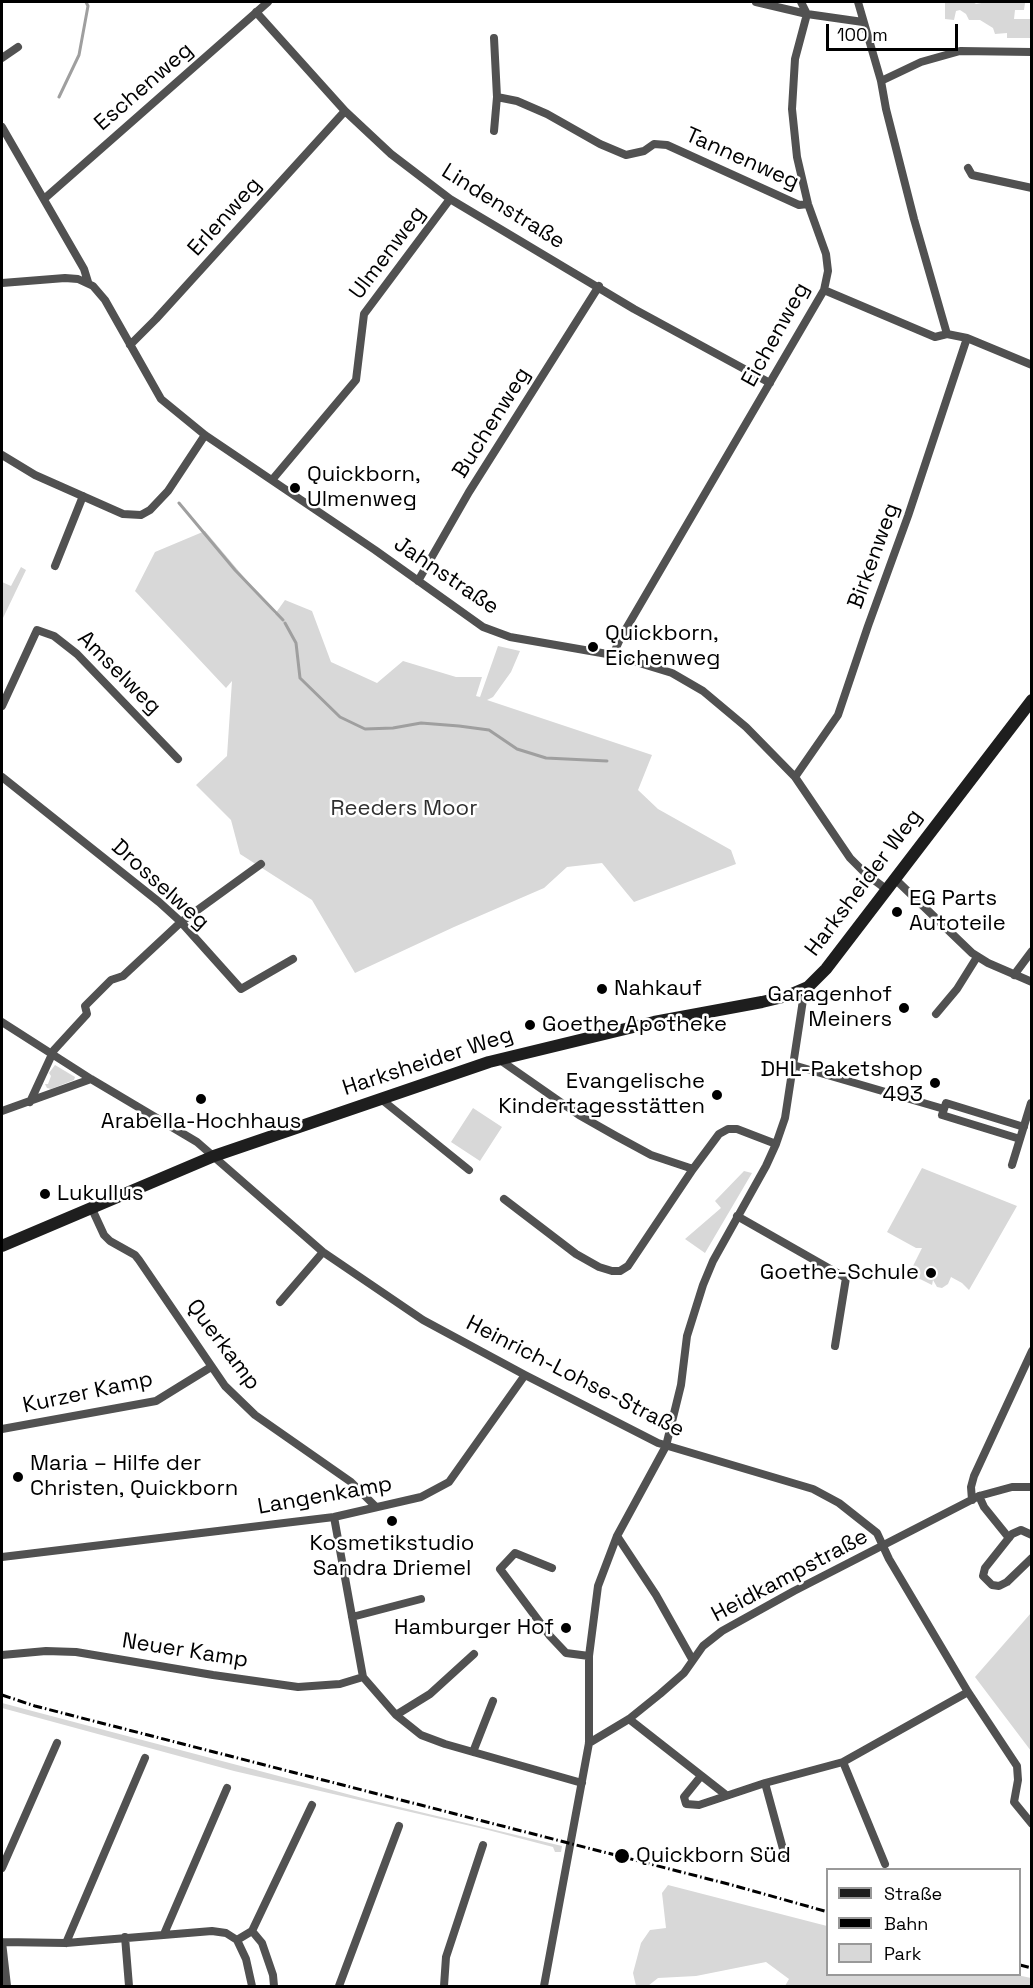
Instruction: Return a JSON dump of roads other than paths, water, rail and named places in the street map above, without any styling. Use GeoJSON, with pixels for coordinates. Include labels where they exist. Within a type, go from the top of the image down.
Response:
{"type":"FeatureCollection","features":[{"type":"Feature","properties":{"kind":"main road","name":"Harksheider Weg"},"geometry":{"type":"LineString","coordinates":[[2,1246],[214,1156],[500,1060],[654,1022],[762,1002],[787,996],[808,987],[826,969],[1032,700]]}},
{"type":"Feature","properties":{"kind":"street","name":"Eschenweg"},"geometry":{"type":"LineString","coordinates":[[44,199],[268,2]]}},
{"type":"Feature","properties":{"kind":"street"},"geometry":{"type":"LineString","coordinates":[[756,2],[807,14],[863,22]]}},
{"type":"Feature","properties":{"kind":"street"},"geometry":{"type":"LineString","coordinates":[[801,2],[807,14]]}},
{"type":"Feature","properties":{"kind":"street"},"geometry":{"type":"LineString","coordinates":[[858,2],[881,81],[914,219],[948,334]]}},
{"type":"Feature","properties":{"kind":"street","name":"Lindenstraße"},"geometry":{"type":"LineString","coordinates":[[256,12],[345,111],[391,154],[450,199],[634,309],[770,384]]}},
{"type":"Feature","properties":{"kind":"street","name":"Eichenweg"},"geometry":{"type":"LineString","coordinates":[[613,655],[620,639],[824,290],[828,272],[826,254],[808,204],[797,157],[792,109],[795,59],[807,14]]}},
{"type":"Feature","properties":{"kind":"street"},"geometry":{"type":"LineString","coordinates":[[494,38],[497,97],[494,131]]}},
{"type":"Feature","properties":{"kind":"street"},"geometry":{"type":"LineString","coordinates":[[2,58],[18,47]]}},
{"type":"Feature","properties":{"kind":"street"},"geometry":{"type":"LineString","coordinates":[[881,81],[921,62],[960,51],[1032,52]]}},
{"type":"Feature","properties":{"kind":"street","name":"Tannenweg"},"geometry":{"type":"LineString","coordinates":[[497,97],[517,101],[547,114],[626,155],[644,152],[654,144],[667,146],[799,205],[808,204]]}},
{"type":"Feature","properties":{"kind":"street","name":"Erlenweg"},"geometry":{"type":"LineString","coordinates":[[129,345],[145,331],[345,111]]}},
{"type":"Feature","properties":{"kind":"street","name":"Jahnstraße"},"geometry":{"type":"LineString","coordinates":[[2,127],[4,137],[44,199],[84,269],[88,282],[105,300],[161,399],[205,435],[483,627],[510,637],[613,655],[672,673],[703,691],[746,727],[795,777],[850,858],[866,874],[890,884],[977,957],[1032,982]]}},
{"type":"Feature","properties":{"kind":"street"},"geometry":{"type":"LineString","coordinates":[[968,168],[972,175],[1032,188]]}},
{"type":"Feature","properties":{"kind":"street","name":"Ulmenweg"},"geometry":{"type":"LineString","coordinates":[[272,480],[356,380],[364,314],[450,199]]}},
{"type":"Feature","properties":{"kind":"street"},"geometry":{"type":"LineString","coordinates":[[2,283],[65,278],[88,282]]}},
{"type":"Feature","properties":{"kind":"street","name":"Buchenweg"},"geometry":{"type":"LineString","coordinates":[[418,581],[469,492],[598,286]]}},
{"type":"Feature","properties":{"kind":"street"},"geometry":{"type":"LineString","coordinates":[[824,290],[935,337],[948,334],[967,338],[1032,365]]}},
{"type":"Feature","properties":{"kind":"street","name":"Birkenweg"},"geometry":{"type":"LineString","coordinates":[[795,777],[838,715],[908,516],[967,338]]}},
{"type":"Feature","properties":{"kind":"street"},"geometry":{"type":"LineString","coordinates":[[2,456],[35,475],[123,514],[141,515],[150,510],[168,491],[205,435]]}},
{"type":"Feature","properties":{"kind":"street"},"geometry":{"type":"LineString","coordinates":[[55,566],[83,496]]}},
{"type":"Feature","properties":{"kind":"street","name":"Amselweg"},"geometry":{"type":"LineString","coordinates":[[2,706],[37,630],[54,636],[77,654],[178,759]]}},
{"type":"Feature","properties":{"kind":"street","name":"Drosselweg"},"geometry":{"type":"LineString","coordinates":[[2,777],[159,902],[181,922],[241,989],[293,959]]}},
{"type":"Feature","properties":{"kind":"street"},"geometry":{"type":"LineString","coordinates":[[30,1102],[54,1050],[87,1014],[85,1006],[104,986],[111,980],[123,976],[181,922],[261,864]]}},
{"type":"Feature","properties":{"kind":"street"},"geometry":{"type":"LineString","coordinates":[[1014,975],[1032,951]]}},
{"type":"Feature","properties":{"kind":"street"},"geometry":{"type":"LineString","coordinates":[[936,1014],[957,989],[977,957]]}},
{"type":"Feature","properties":{"kind":"street"},"geometry":{"type":"LineString","coordinates":[[544,1986],[589,1743],[589,1656],[598,1586],[617,1536],[666,1446],[681,1385],[682,1363],[689,1329],[713,1261],[766,1166],[776,1143],[784,1118],[794,1065],[802,1000],[808,987]]}},
{"type":"Feature","properties":{"kind":"street","name":"Heinrich-Lohse-Straße"},"geometry":{"type":"LineString","coordinates":[[2,1022],[91,1079],[197,1142],[323,1252],[423,1320],[525,1375],[666,1446],[813,1489],[839,1503],[877,1533],[889,1559],[968,1692],[1017,1766],[1018,1780],[1014,1802],[1032,1824]]}},
{"type":"Feature","properties":{"kind":"street"},"geometry":{"type":"LineString","coordinates":[[500,1060],[558,1101],[616,1137],[651,1155],[693,1169]]}},
{"type":"Feature","properties":{"kind":"street"},"geometry":{"type":"LineString","coordinates":[[794,1065],[944,1109]]}},
{"type":"Feature","properties":{"kind":"street"},"geometry":{"type":"LineString","coordinates":[[2,1111],[91,1079]]}},
{"type":"Feature","properties":{"kind":"street"},"geometry":{"type":"LineString","coordinates":[[381,1099],[469,1170]]}},
{"type":"Feature","properties":{"kind":"street"},"geometry":{"type":"LineString","coordinates":[[1020,1139],[942,1115],[946,1103],[1024,1128]]}},
{"type":"Feature","properties":{"kind":"street"},"geometry":{"type":"LineString","coordinates":[[1012,1165],[1031,1103]]}},
{"type":"Feature","properties":{"kind":"street"},"geometry":{"type":"LineString","coordinates":[[504,1199],[576,1254],[600,1267],[620,1271],[628,1266],[719,1134],[728,1129],[737,1129],[776,1143]]}},
{"type":"Feature","properties":{"kind":"street","name":"Querkamp"},"geometry":{"type":"LineString","coordinates":[[92,1209],[104,1235],[139,1260],[225,1386],[255,1415],[351,1482],[376,1506]]}},
{"type":"Feature","properties":{"kind":"street"},"geometry":{"type":"LineString","coordinates":[[737,1216],[846,1278],[834,1346]]}},
{"type":"Feature","properties":{"kind":"street"},"geometry":{"type":"LineString","coordinates":[[280,1302],[323,1252]]}},
{"type":"Feature","properties":{"kind":"street"},"geometry":{"type":"LineString","coordinates":[[1009,1538],[975,1498],[971,1487],[1032,1351]]}},
{"type":"Feature","properties":{"kind":"street","name":"Kurzer Kamp"},"geometry":{"type":"LineString","coordinates":[[2,1429],[156,1401],[211,1367]]}},
{"type":"Feature","properties":{"kind":"street","name":"Langenkamp"},"geometry":{"type":"LineString","coordinates":[[2,1557],[334,1517],[421,1497],[448,1482],[525,1375]]}},
{"type":"Feature","properties":{"kind":"street","name":"Heidkampstraße"},"geometry":{"type":"LineString","coordinates":[[589,1743],[628,1719],[684,1673],[703,1646],[722,1631],[794,1591],[975,1498],[1001,1489],[1032,1487]]}},
{"type":"Feature","properties":{"kind":"street"},"geometry":{"type":"LineString","coordinates":[[334,1517],[363,1677],[396,1715],[421,1735],[582,1783]]}},
{"type":"Feature","properties":{"kind":"street"},"geometry":{"type":"LineString","coordinates":[[1032,1535],[1021,1530],[1016,1531],[985,1568],[983,1576],[996,1586],[1003,1585],[1032,1558]]}},
{"type":"Feature","properties":{"kind":"street"},"geometry":{"type":"LineString","coordinates":[[617,1536],[656,1595],[692,1659]]}},
{"type":"Feature","properties":{"kind":"street"},"geometry":{"type":"LineString","coordinates":[[552,1568],[515,1553],[500,1569],[550,1636],[567,1653],[589,1656]]}},
{"type":"Feature","properties":{"kind":"street"},"geometry":{"type":"LineString","coordinates":[[352,1617],[421,1599]]}},
{"type":"Feature","properties":{"kind":"street","name":"Neuer Kamp"},"geometry":{"type":"LineString","coordinates":[[2,1655],[46,1651],[76,1652],[298,1687],[340,1684],[363,1677]]}},
{"type":"Feature","properties":{"kind":"street"},"geometry":{"type":"LineString","coordinates":[[396,1715],[430,1694],[474,1654]]}},
{"type":"Feature","properties":{"kind":"street"},"geometry":{"type":"LineString","coordinates":[[701,1776],[684,1797],[686,1804],[699,1805],[765,1783],[843,1762],[968,1692]]}},
{"type":"Feature","properties":{"kind":"street"},"geometry":{"type":"LineString","coordinates":[[473,1752],[493,1701]]}},
{"type":"Feature","properties":{"kind":"street"},"geometry":{"type":"LineString","coordinates":[[628,1719],[726,1795]]}},
{"type":"Feature","properties":{"kind":"street"},"geometry":{"type":"LineString","coordinates":[[2,1868],[57,1743]]}},
{"type":"Feature","properties":{"kind":"street"},"geometry":{"type":"LineString","coordinates":[[66,1943],[145,1758]]}},
{"type":"Feature","properties":{"kind":"street"},"geometry":{"type":"LineString","coordinates":[[843,1762],[885,1864]]}},
{"type":"Feature","properties":{"kind":"street"},"geometry":{"type":"LineString","coordinates":[[765,1783],[786,1860]]}},
{"type":"Feature","properties":{"kind":"street"},"geometry":{"type":"LineString","coordinates":[[164,1934],[227,1788]]}},
{"type":"Feature","properties":{"kind":"street"},"geometry":{"type":"LineString","coordinates":[[237,1940],[252,1931],[312,1805]]}},
{"type":"Feature","properties":{"kind":"street"},"geometry":{"type":"LineString","coordinates":[[339,1986],[399,1826]]}},
{"type":"Feature","properties":{"kind":"street"},"geometry":{"type":"LineString","coordinates":[[444,1986],[446,1957],[483,1845]]}},
{"type":"Feature","properties":{"kind":"street"},"geometry":{"type":"LineString","coordinates":[[7,1986],[2,1942],[66,1943],[212,1931],[226,1933],[237,1940],[246,1959],[252,1986]]}},
{"type":"Feature","properties":{"kind":"street"},"geometry":{"type":"LineString","coordinates":[[252,1931],[262,1943],[273,1975],[274,1986]]}},
{"type":"Feature","properties":{"kind":"street"},"geometry":{"type":"LineString","coordinates":[[125,1937],[129,1986]]}},
{"type":"Feature","properties":{"kind":"waterway"},"geometry":{"type":"LineString","coordinates":[[59,97],[79,55],[88,6],[86,2]]}},
{"type":"Feature","properties":{"kind":"waterway"},"geometry":{"type":"LineString","coordinates":[[179,503],[235,570],[283,620]]}},
{"type":"Feature","properties":{"kind":"waterway"},"geometry":{"type":"LineString","coordinates":[[285,623],[296,643],[300,678],[340,717],[365,729],[393,728],[421,723],[459,726],[489,730],[517,749],[546,758],[607,761]]}},
{"type":"Feature","properties":{"kind":"railway"},"geometry":{"type":"LineString","coordinates":[[2,1695],[35,1706],[732,1885],[826,1911]]}},
{"type":"Feature","properties":{"kind":"railway"},"geometry":{"type":"LineString","coordinates":[[1021,1965],[1032,1968]]}},
{"type":"Feature","properties":{"kind":"place","name":"Quickborn, Ulmenweg"},"geometry":{"type":"Point","coordinates":[295,488]}},
{"type":"Feature","properties":{"kind":"place","name":"Quickborn, Eichenweg"},"geometry":{"type":"Point","coordinates":[593,647]}},
{"type":"Feature","properties":{"kind":"place","name":"EG Parts Autoteile"},"geometry":{"type":"Point","coordinates":[897,912]}},
{"type":"Feature","properties":{"kind":"place","name":"Nahkauf"},"geometry":{"type":"Point","coordinates":[602,989]}},
{"type":"Feature","properties":{"kind":"place","name":"Garagenhof Meiners"},"geometry":{"type":"Point","coordinates":[904,1008]}},
{"type":"Feature","properties":{"kind":"place","name":"Goethe Apotheke"},"geometry":{"type":"Point","coordinates":[530,1025]}},
{"type":"Feature","properties":{"kind":"place","name":"DHL-Paketshop 493"},"geometry":{"type":"Point","coordinates":[935,1083]}},
{"type":"Feature","properties":{"kind":"place","name":"Evangelische Kindertagesstätten"},"geometry":{"type":"Point","coordinates":[717,1095]}},
{"type":"Feature","properties":{"kind":"place","name":"Arabella-Hochhaus"},"geometry":{"type":"Point","coordinates":[201,1099]}},
{"type":"Feature","properties":{"kind":"place","name":"Lukullus"},"geometry":{"type":"Point","coordinates":[45,1194]}},
{"type":"Feature","properties":{"kind":"place","name":"Goethe-Schule"},"geometry":{"type":"Point","coordinates":[931,1273]}},
{"type":"Feature","properties":{"kind":"place","name":"Maria – Hilfe der Christen, Quickborn"},"geometry":{"type":"Point","coordinates":[18,1477]}},
{"type":"Feature","properties":{"kind":"place","name":"Kosmetikstudio Sandra Driemel"},"geometry":{"type":"Point","coordinates":[392,1521]}},
{"type":"Feature","properties":{"kind":"place","name":"Hamburger Hof"},"geometry":{"type":"Point","coordinates":[566,1628]}},
{"type":"Feature","properties":{"kind":"place","name":"Quickborn Süd"},"geometry":{"type":"Point","coordinates":[622,1856]}},
{"type":"Feature","properties":{"kind":"park label","name":"Reeders Moor"},"geometry":{"type":"Point","coordinates":[404,809]}}]}
